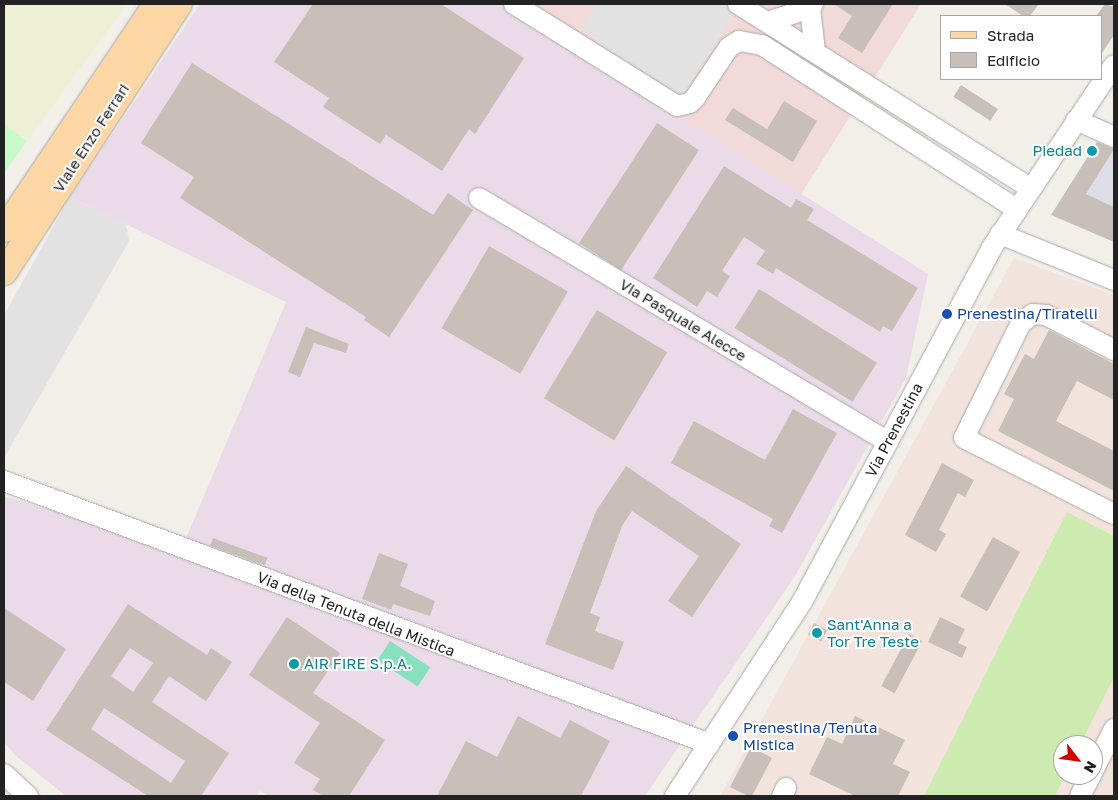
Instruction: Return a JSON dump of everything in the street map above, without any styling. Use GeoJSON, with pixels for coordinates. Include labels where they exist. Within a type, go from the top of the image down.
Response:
{"type":"FeatureCollection","features":[{"type":"Feature","properties":{"kind":"main road","name":"Viale Enzo Ferrari"},"geometry":{"type":"LineString","coordinates":[[4,229],[155,4]]}},
{"type":"Feature","properties":{"kind":"main road","name":"Viale Enzo Ferrari"},"geometry":{"type":"LineString","coordinates":[[4,272],[179,4]]}},
{"type":"Feature","properties":{"kind":"street"},"geometry":{"type":"LineString","coordinates":[[514,4],[677,106],[690,104],[726,50],[736,42],[762,45],[1016,208]]}},
{"type":"Feature","properties":{"kind":"street"},"geometry":{"type":"LineString","coordinates":[[738,4],[1030,188]]}},
{"type":"Feature","properties":{"kind":"street"},"geometry":{"type":"LineString","coordinates":[[768,22],[812,6],[815,51]]}},
{"type":"Feature","properties":{"kind":"street"},"geometry":{"type":"LineString","coordinates":[[785,60],[797,40]]}},
{"type":"Feature","properties":{"kind":"street","name":"Via Prenestina"},"geometry":{"type":"LineString","coordinates":[[675,796],[802,602],[1000,234],[1114,65]]}},
{"type":"Feature","properties":{"kind":"street"},"geometry":{"type":"LineString","coordinates":[[1076,120],[1114,137]]}},
{"type":"Feature","properties":{"kind":"street","name":"Via Pasquale Alecce"},"geometry":{"type":"LineString","coordinates":[[479,198],[888,442]]}},
{"type":"Feature","properties":{"kind":"street"},"geometry":{"type":"LineString","coordinates":[[1000,234],[1114,280]]}},
{"type":"Feature","properties":{"kind":"street"},"geometry":{"type":"LineString","coordinates":[[1114,350],[1046,315],[1033,314],[1021,323],[964,438],[1114,514]]}},
{"type":"Feature","properties":{"kind":"street","name":"Via della Tenuta della Mistica"},"geometry":{"type":"LineString","coordinates":[[4,481],[710,744]]}},
{"type":"Feature","properties":{"kind":"street"},"geometry":{"type":"LineString","coordinates":[[1103,751],[1114,729]]}},
{"type":"Feature","properties":{"kind":"street"},"geometry":{"type":"LineString","coordinates":[[4,774],[28,796]]}},
{"type":"Feature","properties":{"kind":"shaded area"},"geometry":{"type":"Polygon","coordinates":[[[200,4],[502,4],[928,274],[906,378],[795,576],[645,796],[268,796],[260,791],[256,796],[66,796],[16,756],[4,742],[4,496],[181,550],[286,302],[70,197],[200,4]]]}},
{"type":"Feature","properties":{"kind":"shaded area"},"geometry":{"type":"Polygon","coordinates":[[[502,4],[921,4],[800,196],[502,4]]]}},
{"type":"Feature","properties":{"kind":"shaded area"},"geometry":{"type":"Polygon","coordinates":[[[596,4],[740,4],[683,96],[604,50],[595,38],[581,30],[596,4]]]}},
{"type":"Feature","properties":{"kind":"shaded area"},"geometry":{"type":"Polygon","coordinates":[[[1107,150],[1114,152],[1114,207],[1086,194],[1101,170],[1107,150]]]}},
{"type":"Feature","properties":{"kind":"shaded area"},"geometry":{"type":"Polygon","coordinates":[[[70,197],[126,224],[129,241],[4,458],[4,315],[70,197]]]}},
{"type":"Feature","properties":{"kind":"shaded area"},"geometry":{"type":"Polygon","coordinates":[[[1014,258],[1114,295],[1114,796],[720,796],[1014,258]]]}},
{"type":"Feature","properties":{"kind":"green space"},"geometry":{"type":"Polygon","coordinates":[[[4,4],[127,4],[27,141],[4,124],[4,4]]]}},
{"type":"Feature","properties":{"kind":"green space"},"geometry":{"type":"Polygon","coordinates":[[[4,124],[27,141],[4,173],[4,124]]]}},
{"type":"Feature","properties":{"kind":"green space"},"geometry":{"type":"Polygon","coordinates":[[[1067,512],[1114,536],[1114,677],[1085,735],[1053,735],[1053,785],[1060,785],[1055,796],[924,796],[1067,512]]]}},
{"type":"Feature","properties":{"kind":"green space"},"geometry":{"type":"Polygon","coordinates":[[[390,641],[430,667],[418,686],[377,660],[390,641]]]}},
{"type":"Feature","properties":{"kind":"building"},"geometry":{"type":"Polygon","coordinates":[[[313,4],[441,4],[524,58],[475,134],[469,129],[442,171],[386,135],[380,144],[323,107],[329,98],[274,62],[313,4]]]}},
{"type":"Feature","properties":{"kind":"building"},"geometry":{"type":"Polygon","coordinates":[[[834,4],[893,4],[862,53],[838,38],[852,16],[834,4]]]}},
{"type":"Feature","properties":{"kind":"building"},"geometry":{"type":"Polygon","coordinates":[[[1005,4],[1039,4],[1031,15],[1022,15],[1005,4]]]}},
{"type":"Feature","properties":{"kind":"building"},"geometry":{"type":"Polygon","coordinates":[[[1105,4],[1114,7],[1114,35],[1103,52],[1103,15],[1097,15],[1105,4]]]}},
{"type":"Feature","properties":{"kind":"building"},"geometry":{"type":"Polygon","coordinates":[[[192,63],[433,215],[448,193],[473,210],[389,337],[364,320],[366,317],[180,198],[194,177],[141,143],[192,63]]]}},
{"type":"Feature","properties":{"kind":"building"},"geometry":{"type":"Polygon","coordinates":[[[961,85],[998,109],[990,121],[953,97],[961,85]]]}},
{"type":"Feature","properties":{"kind":"building"},"geometry":{"type":"Polygon","coordinates":[[[784,101],[817,121],[793,162],[725,120],[733,108],[767,129],[784,101]]]}},
{"type":"Feature","properties":{"kind":"building"},"geometry":{"type":"Polygon","coordinates":[[[657,123],[699,150],[621,270],[579,243],[657,123]]]}},
{"type":"Feature","properties":{"kind":"building"},"geometry":{"type":"Polygon","coordinates":[[[1097,142],[1114,149],[1086,194],[1114,207],[1114,242],[1051,215],[1097,142]]]}},
{"type":"Feature","properties":{"kind":"building"},"geometry":{"type":"Polygon","coordinates":[[[724,166],[791,208],[796,199],[814,209],[807,220],[918,288],[892,331],[883,326],[880,332],[776,268],[773,274],[756,264],[765,251],[744,237],[722,271],[730,276],[717,297],[707,291],[697,307],[653,278],[724,166]]]}},
{"type":"Feature","properties":{"kind":"building"},"geometry":{"type":"Polygon","coordinates":[[[489,246],[568,292],[520,374],[442,328],[489,246]]]}},
{"type":"Feature","properties":{"kind":"building"},"geometry":{"type":"Polygon","coordinates":[[[759,289],[877,363],[853,402],[735,328],[759,289]]]}},
{"type":"Feature","properties":{"kind":"building"},"geometry":{"type":"Polygon","coordinates":[[[597,310],[667,352],[614,441],[544,398],[597,310]]]}},
{"type":"Feature","properties":{"kind":"building"},"geometry":{"type":"Polygon","coordinates":[[[306,327],[349,344],[346,353],[314,343],[300,377],[288,372],[306,327]]]}},
{"type":"Feature","properties":{"kind":"building"},"geometry":{"type":"Polygon","coordinates":[[[1049,330],[1114,364],[1114,400],[1077,381],[1056,421],[1114,451],[1114,491],[998,431],[1014,399],[1004,394],[1025,354],[1034,359],[1049,330]]]}},
{"type":"Feature","properties":{"kind":"building"},"geometry":{"type":"Polygon","coordinates":[[[793,409],[837,433],[782,533],[769,526],[773,519],[671,463],[694,421],[765,460],[793,409]]]}},
{"type":"Feature","properties":{"kind":"building"},"geometry":{"type":"Polygon","coordinates":[[[942,463],[974,480],[965,497],[958,493],[939,530],[946,534],[936,552],[905,535],[942,463]]]}},
{"type":"Feature","properties":{"kind":"building"},"geometry":{"type":"Polygon","coordinates":[[[626,466],[741,544],[692,617],[668,601],[699,556],[632,511],[622,526],[590,613],[600,617],[595,631],[624,642],[613,670],[545,644],[596,511],[626,466]]]}},
{"type":"Feature","properties":{"kind":"building"},"geometry":{"type":"Polygon","coordinates":[[[993,537],[1020,552],[987,612],[960,596],[993,537]]]}},
{"type":"Feature","properties":{"kind":"building"},"geometry":{"type":"Polygon","coordinates":[[[213,538],[268,558],[265,565],[210,546],[213,538]]]}},
{"type":"Feature","properties":{"kind":"building"},"geometry":{"type":"Polygon","coordinates":[[[379,553],[408,564],[400,586],[435,601],[430,616],[393,604],[391,610],[362,599],[379,553]]]}},
{"type":"Feature","properties":{"kind":"building"},"geometry":{"type":"Polygon","coordinates":[[[128,604],[207,655],[211,648],[232,662],[206,701],[169,676],[152,702],[229,753],[201,796],[148,796],[46,730],[128,604]],[[130,648],[111,676],[133,692],[153,663],[130,648]],[[104,708],[91,729],[171,783],[185,761],[104,708]]]}},
{"type":"Feature","properties":{"kind":"building"},"geometry":{"type":"Polygon","coordinates":[[[4,608],[66,649],[33,701],[4,682],[4,608]]]}},
{"type":"Feature","properties":{"kind":"building"},"geometry":{"type":"Polygon","coordinates":[[[287,617],[340,653],[313,693],[385,740],[349,796],[323,796],[313,790],[320,779],[294,763],[320,723],[249,675],[287,617]]]}},
{"type":"Feature","properties":{"kind":"building"},"geometry":{"type":"Polygon","coordinates":[[[940,617],[965,629],[958,643],[967,647],[962,658],[928,642],[940,617]]]}},
{"type":"Feature","properties":{"kind":"building","name":"Sant'Anna a Tor Tre Teste"},"geometry":{"type":"Polygon","coordinates":[[[814,623],[827,630],[821,642],[808,634],[814,623]]]}},
{"type":"Feature","properties":{"kind":"building"},"geometry":{"type":"Polygon","coordinates":[[[909,634],[922,641],[895,693],[881,686],[909,634]]]}},
{"type":"Feature","properties":{"kind":"building"},"geometry":{"type":"Polygon","coordinates":[[[518,716],[560,738],[570,720],[610,741],[581,796],[437,796],[466,741],[497,757],[518,716]]]}},
{"type":"Feature","properties":{"kind":"building"},"geometry":{"type":"Polygon","coordinates":[[[855,716],[905,740],[893,764],[910,772],[898,796],[855,796],[809,774],[827,737],[842,744],[855,716]]]}},
{"type":"Feature","properties":{"kind":"building"},"geometry":{"type":"Polygon","coordinates":[[[751,747],[772,758],[752,796],[748,796],[730,787],[751,747]]]}},
{"type":"Feature","properties":{"kind":"place","name":"Piedad"},"geometry":{"type":"Point","coordinates":[1092,151]}},
{"type":"Feature","properties":{"kind":"place","name":"Prenestina/Tiratelli"},"geometry":{"type":"Point","coordinates":[947,314]}},
{"type":"Feature","properties":{"kind":"place","name":"Sant'Anna a Tor Tre Teste"},"geometry":{"type":"Point","coordinates":[817,633]}},
{"type":"Feature","properties":{"kind":"place","name":"AIR FIRE S.p.A."},"geometry":{"type":"Point","coordinates":[294,664]}},
{"type":"Feature","properties":{"kind":"place","name":"Prenestina/Tenuta Mistica"},"geometry":{"type":"Point","coordinates":[733,736]}}]}
